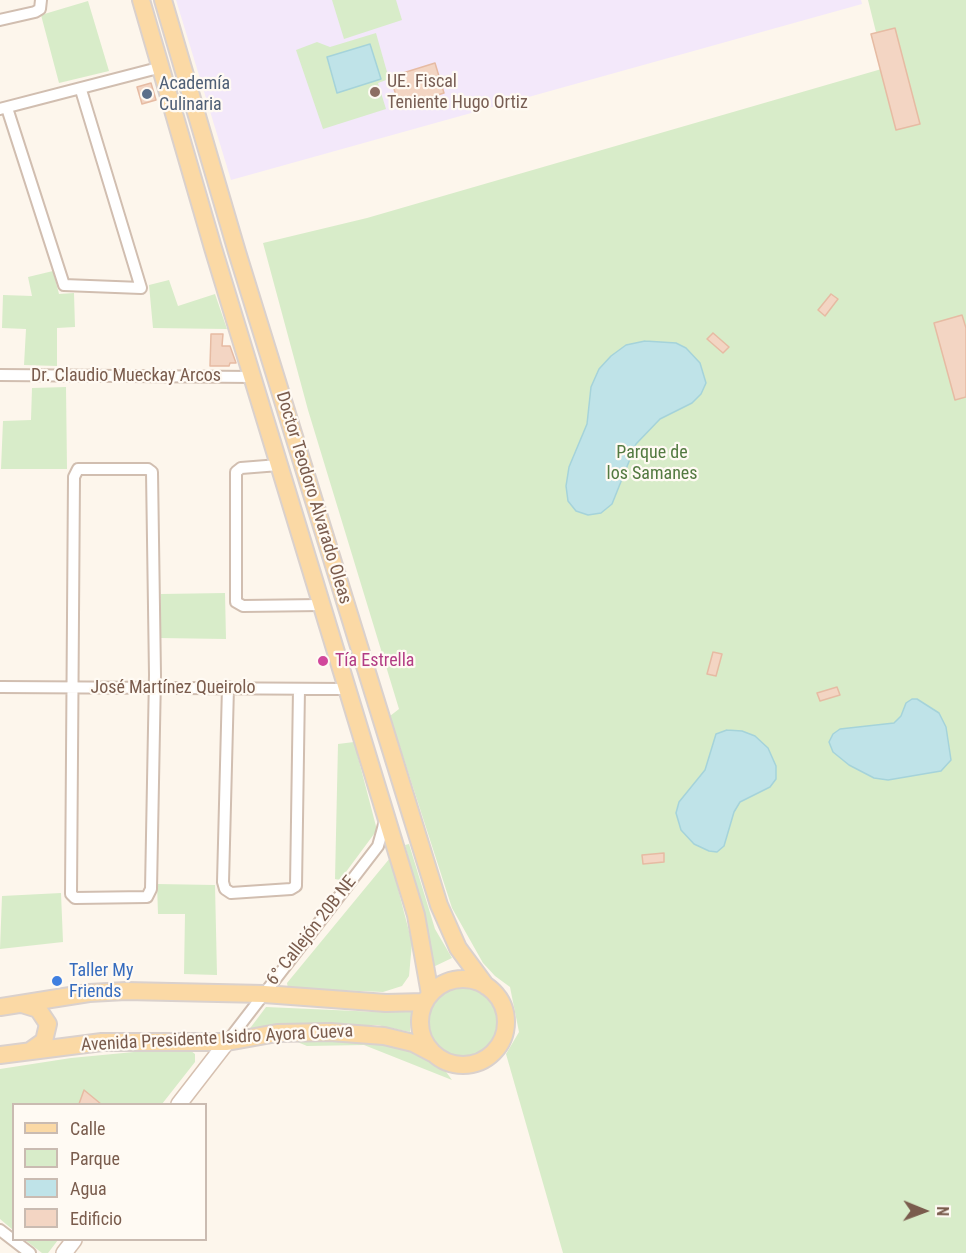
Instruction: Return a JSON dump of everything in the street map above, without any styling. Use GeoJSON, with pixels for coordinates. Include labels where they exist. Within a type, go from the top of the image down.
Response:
{"type":"FeatureCollection","features":[{"type":"Feature","properties":{"kind":"main road","name":"Doctor Teodoro Alvarado Oleas"},"geometry":{"type":"LineString","coordinates":[[141,0],[416,915],[426,970],[427,998]]}},
{"type":"Feature","properties":{"kind":"main road","name":"Doctor Teodoro Alvarado Oleas"},"geometry":{"type":"LineString","coordinates":[[163,0],[237,252],[439,905],[458,948],[486,986]]}},
{"type":"Feature","properties":{"kind":"main road"},"geometry":{"type":"LineString","coordinates":[[406,1003],[419,990],[426,970]]}},
{"type":"Feature","properties":{"kind":"main road"},"geometry":{"type":"LineString","coordinates":[[456,979],[477,981],[486,986],[499,998],[506,1021],[503,1037],[493,1053],[484,1060],[462,1066],[441,1060],[432,1053],[421,1032],[419,1022],[427,998],[438,987],[456,979]]}},
{"type":"Feature","properties":{"kind":"main road","name":"Avenida Presidente Isidro Ayora Cueva"},"geometry":{"type":"LineString","coordinates":[[0,1007],[88,993],[126,991],[264,994],[406,1003],[427,998]]}},
{"type":"Feature","properties":{"kind":"main road"},"geometry":{"type":"LineString","coordinates":[[21,1004],[38,1009],[48,1024],[44,1041],[29,1052]]}},
{"type":"Feature","properties":{"kind":"main road","name":"Avenida Presidente Isidro Ayora Cueva"},"geometry":{"type":"LineString","coordinates":[[0,1055],[102,1042],[227,1042],[277,1033],[364,1033],[407,1041],[432,1053]]}},
{"type":"Feature","properties":{"kind":"street"},"geometry":{"type":"LineString","coordinates":[[0,20],[35,12],[40,9],[41,0]]}},
{"type":"Feature","properties":{"kind":"street"},"geometry":{"type":"LineString","coordinates":[[81,90],[141,288],[64,285],[4,108],[81,90],[162,67]]}},
{"type":"Feature","properties":{"kind":"street","name":"Dr. Claudio Mueckay Arcos"},"geometry":{"type":"LineString","coordinates":[[0,375],[253,377]]}},
{"type":"Feature","properties":{"kind":"street"},"geometry":{"type":"LineString","coordinates":[[279,465],[241,468],[236,472],[236,602],[243,606],[321,605]]}},
{"type":"Feature","properties":{"kind":"street"},"geometry":{"type":"LineString","coordinates":[[82,468],[148,469],[153,476],[154,688],[150,892],[143,897],[75,898],[71,891],[73,687],[75,472],[82,468]]}},
{"type":"Feature","properties":{"kind":"street","name":"José Martínez Queirolo"},"geometry":{"type":"LineString","coordinates":[[0,687],[228,687],[347,690]]}},
{"type":"Feature","properties":{"kind":"street"},"geometry":{"type":"LineString","coordinates":[[228,687],[223,882],[225,889],[231,893],[291,890],[296,886],[299,689]]}},
{"type":"Feature","properties":{"kind":"street","name":"6° Callejón 20B NE"},"geometry":{"type":"LineString","coordinates":[[227,1042],[378,846],[386,824],[385,815]]}},
{"type":"Feature","properties":{"kind":"street"},"geometry":{"type":"LineString","coordinates":[[179,1103],[227,1042]]}},
{"type":"Feature","properties":{"kind":"street"},"geometry":{"type":"LineString","coordinates":[[0,1230],[12,1239]]}},
{"type":"Feature","properties":{"kind":"street"},"geometry":{"type":"LineString","coordinates":[[14,1241],[30,1253]]}},
{"type":"Feature","properties":{"kind":"shaded area","name":"UE. Fiscal Teniente Hugo Ortiz"},"geometry":{"type":"Polygon","coordinates":[[[176,0],[861,0],[862,4],[231,180],[176,0]]]}},
{"type":"Feature","properties":{"kind":"green space"},"geometry":{"type":"Polygon","coordinates":[[[332,0],[396,0],[402,20],[344,39],[332,0]]]}},
{"type":"Feature","properties":{"kind":"green space","name":"Parque de los Samanes"},"geometry":{"type":"Polygon","coordinates":[[[868,0],[966,0],[966,1253],[563,1253],[506,1054],[519,1032],[510,987],[483,963],[452,908],[390,716],[399,709],[308,410],[263,243],[367,218],[885,68],[868,0]]]}},
{"type":"Feature","properties":{"kind":"green space"},"geometry":{"type":"Polygon","coordinates":[[[88,1],[109,71],[59,83],[41,15],[88,1]]]}},
{"type":"Feature","properties":{"kind":"green space"},"geometry":{"type":"Polygon","coordinates":[[[376,33],[389,79],[378,83],[386,109],[323,129],[296,50],[317,42],[330,47],[376,33]]]}},
{"type":"Feature","properties":{"kind":"green space"},"geometry":{"type":"Polygon","coordinates":[[[53,271],[59,294],[74,293],[75,327],[57,328],[57,366],[24,365],[26,329],[2,328],[3,295],[32,296],[28,277],[53,271]]]}},
{"type":"Feature","properties":{"kind":"green space"},"geometry":{"type":"Polygon","coordinates":[[[169,280],[178,306],[215,294],[227,329],[153,328],[149,285],[169,280]]]}},
{"type":"Feature","properties":{"kind":"green space"},"geometry":{"type":"Polygon","coordinates":[[[66,387],[67,469],[1,469],[3,421],[31,420],[32,388],[66,387]]]}},
{"type":"Feature","properties":{"kind":"green space"},"geometry":{"type":"Polygon","coordinates":[[[225,593],[226,639],[160,638],[161,594],[225,593]]]}},
{"type":"Feature","properties":{"kind":"green space"},"geometry":{"type":"Polygon","coordinates":[[[354,742],[377,830],[340,880],[335,879],[338,744],[354,742]]]}},
{"type":"Feature","properties":{"kind":"green space"},"geometry":{"type":"Polygon","coordinates":[[[409,844],[435,929],[452,958],[431,968],[428,931],[405,845],[409,844]]]}},
{"type":"Feature","properties":{"kind":"green space"},"geometry":{"type":"Polygon","coordinates":[[[390,858],[412,943],[409,976],[402,986],[383,992],[288,988],[287,983],[390,858]]]}},
{"type":"Feature","properties":{"kind":"green space"},"geometry":{"type":"Polygon","coordinates":[[[157,884],[215,885],[217,975],[184,974],[185,914],[158,914],[157,884]]]}},
{"type":"Feature","properties":{"kind":"green space"},"geometry":{"type":"Polygon","coordinates":[[[61,893],[63,942],[0,949],[2,896],[61,893]]]}},
{"type":"Feature","properties":{"kind":"green space"},"geometry":{"type":"Polygon","coordinates":[[[456,986],[470,986],[483,992],[492,1001],[498,1014],[496,1034],[488,1046],[470,1056],[456,1056],[443,1050],[434,1041],[428,1028],[428,1014],[434,1001],[443,992],[456,986]]]}},
{"type":"Feature","properties":{"kind":"green space"},"geometry":{"type":"Polygon","coordinates":[[[412,1006],[410,1032],[377,1025],[323,1027],[245,1035],[266,1007],[378,1012],[412,1006]]]}},
{"type":"Feature","properties":{"kind":"green space"},"geometry":{"type":"Polygon","coordinates":[[[384,1039],[422,1054],[444,1069],[452,1080],[364,1045],[307,1046],[295,1041],[384,1039]]]}},
{"type":"Feature","properties":{"kind":"green space"},"geometry":{"type":"Polygon","coordinates":[[[176,1048],[191,1051],[195,1054],[195,1062],[163,1103],[12,1103],[12,1229],[0,1219],[0,1069],[71,1058],[176,1048]]]}},
{"type":"Feature","properties":{"kind":"green space"},"geometry":{"type":"Polygon","coordinates":[[[26,1241],[57,1241],[48,1253],[42,1253],[26,1241]]]}},
{"type":"Feature","properties":{"kind":"water"},"geometry":{"type":"Polygon","coordinates":[[[370,44],[381,79],[337,93],[327,57],[370,44]]]}},
{"type":"Feature","properties":{"kind":"water"},"geometry":{"type":"Polygon","coordinates":[[[645,341],[676,343],[686,348],[700,363],[706,383],[701,394],[692,403],[660,419],[636,444],[612,504],[601,513],[588,515],[576,511],[568,501],[566,486],[569,467],[587,424],[591,387],[599,369],[611,356],[626,345],[645,341]]]}},
{"type":"Feature","properties":{"kind":"water"},"geometry":{"type":"Polygon","coordinates":[[[917,699],[939,713],[946,727],[951,760],[941,771],[888,780],[874,778],[849,765],[833,752],[829,742],[833,734],[840,729],[894,723],[901,716],[906,703],[917,699]]]}},
{"type":"Feature","properties":{"kind":"water"},"geometry":{"type":"Polygon","coordinates":[[[727,730],[742,731],[755,736],[768,748],[776,766],[776,779],[770,787],[740,802],[734,812],[724,846],[717,852],[694,844],[681,830],[676,813],[679,802],[705,770],[716,734],[727,730]]]}},
{"type":"Feature","properties":{"kind":"building"},"geometry":{"type":"Polygon","coordinates":[[[895,28],[920,124],[896,130],[871,34],[895,28]]]}},
{"type":"Feature","properties":{"kind":"building"},"geometry":{"type":"Polygon","coordinates":[[[435,63],[444,93],[400,107],[390,77],[435,63]]]}},
{"type":"Feature","properties":{"kind":"building","name":"Academía Culinaria"},"geometry":{"type":"Polygon","coordinates":[[[151,83],[156,100],[142,104],[137,87],[151,83]]]}},
{"type":"Feature","properties":{"kind":"building"},"geometry":{"type":"Polygon","coordinates":[[[831,294],[838,299],[825,316],[818,310],[831,294]]]}},
{"type":"Feature","properties":{"kind":"building"},"geometry":{"type":"Polygon","coordinates":[[[962,315],[966,328],[966,397],[955,400],[934,323],[962,315]]]}},
{"type":"Feature","properties":{"kind":"building"},"geometry":{"type":"Polygon","coordinates":[[[713,333],[729,347],[723,353],[707,339],[713,333]]]}},
{"type":"Feature","properties":{"kind":"building"},"geometry":{"type":"Polygon","coordinates":[[[211,334],[223,334],[222,346],[230,346],[236,363],[230,363],[229,366],[210,366],[211,334]]]}},
{"type":"Feature","properties":{"kind":"building"},"geometry":{"type":"Polygon","coordinates":[[[713,652],[722,654],[716,676],[707,674],[713,652]]]}},
{"type":"Feature","properties":{"kind":"building"},"geometry":{"type":"Polygon","coordinates":[[[837,687],[840,695],[820,701],[817,693],[837,687]]]}},
{"type":"Feature","properties":{"kind":"building"},"geometry":{"type":"Polygon","coordinates":[[[664,853],[664,862],[643,864],[642,855],[664,853]]]}},
{"type":"Feature","properties":{"kind":"building"},"geometry":{"type":"Polygon","coordinates":[[[84,1090],[100,1103],[79,1103],[84,1090]]]}},
{"type":"Feature","properties":{"kind":"place","name":"UE. Fiscal Teniente Hugo Ortiz"},"geometry":{"type":"Point","coordinates":[375,92]}},
{"type":"Feature","properties":{"kind":"place","name":"Academía Culinaria"},"geometry":{"type":"Point","coordinates":[147,94]}},
{"type":"Feature","properties":{"kind":"place","name":"Tía Estrella"},"geometry":{"type":"Point","coordinates":[323,661]}},
{"type":"Feature","properties":{"kind":"place","name":"Taller My Friends"},"geometry":{"type":"Point","coordinates":[57,981]}}]}
